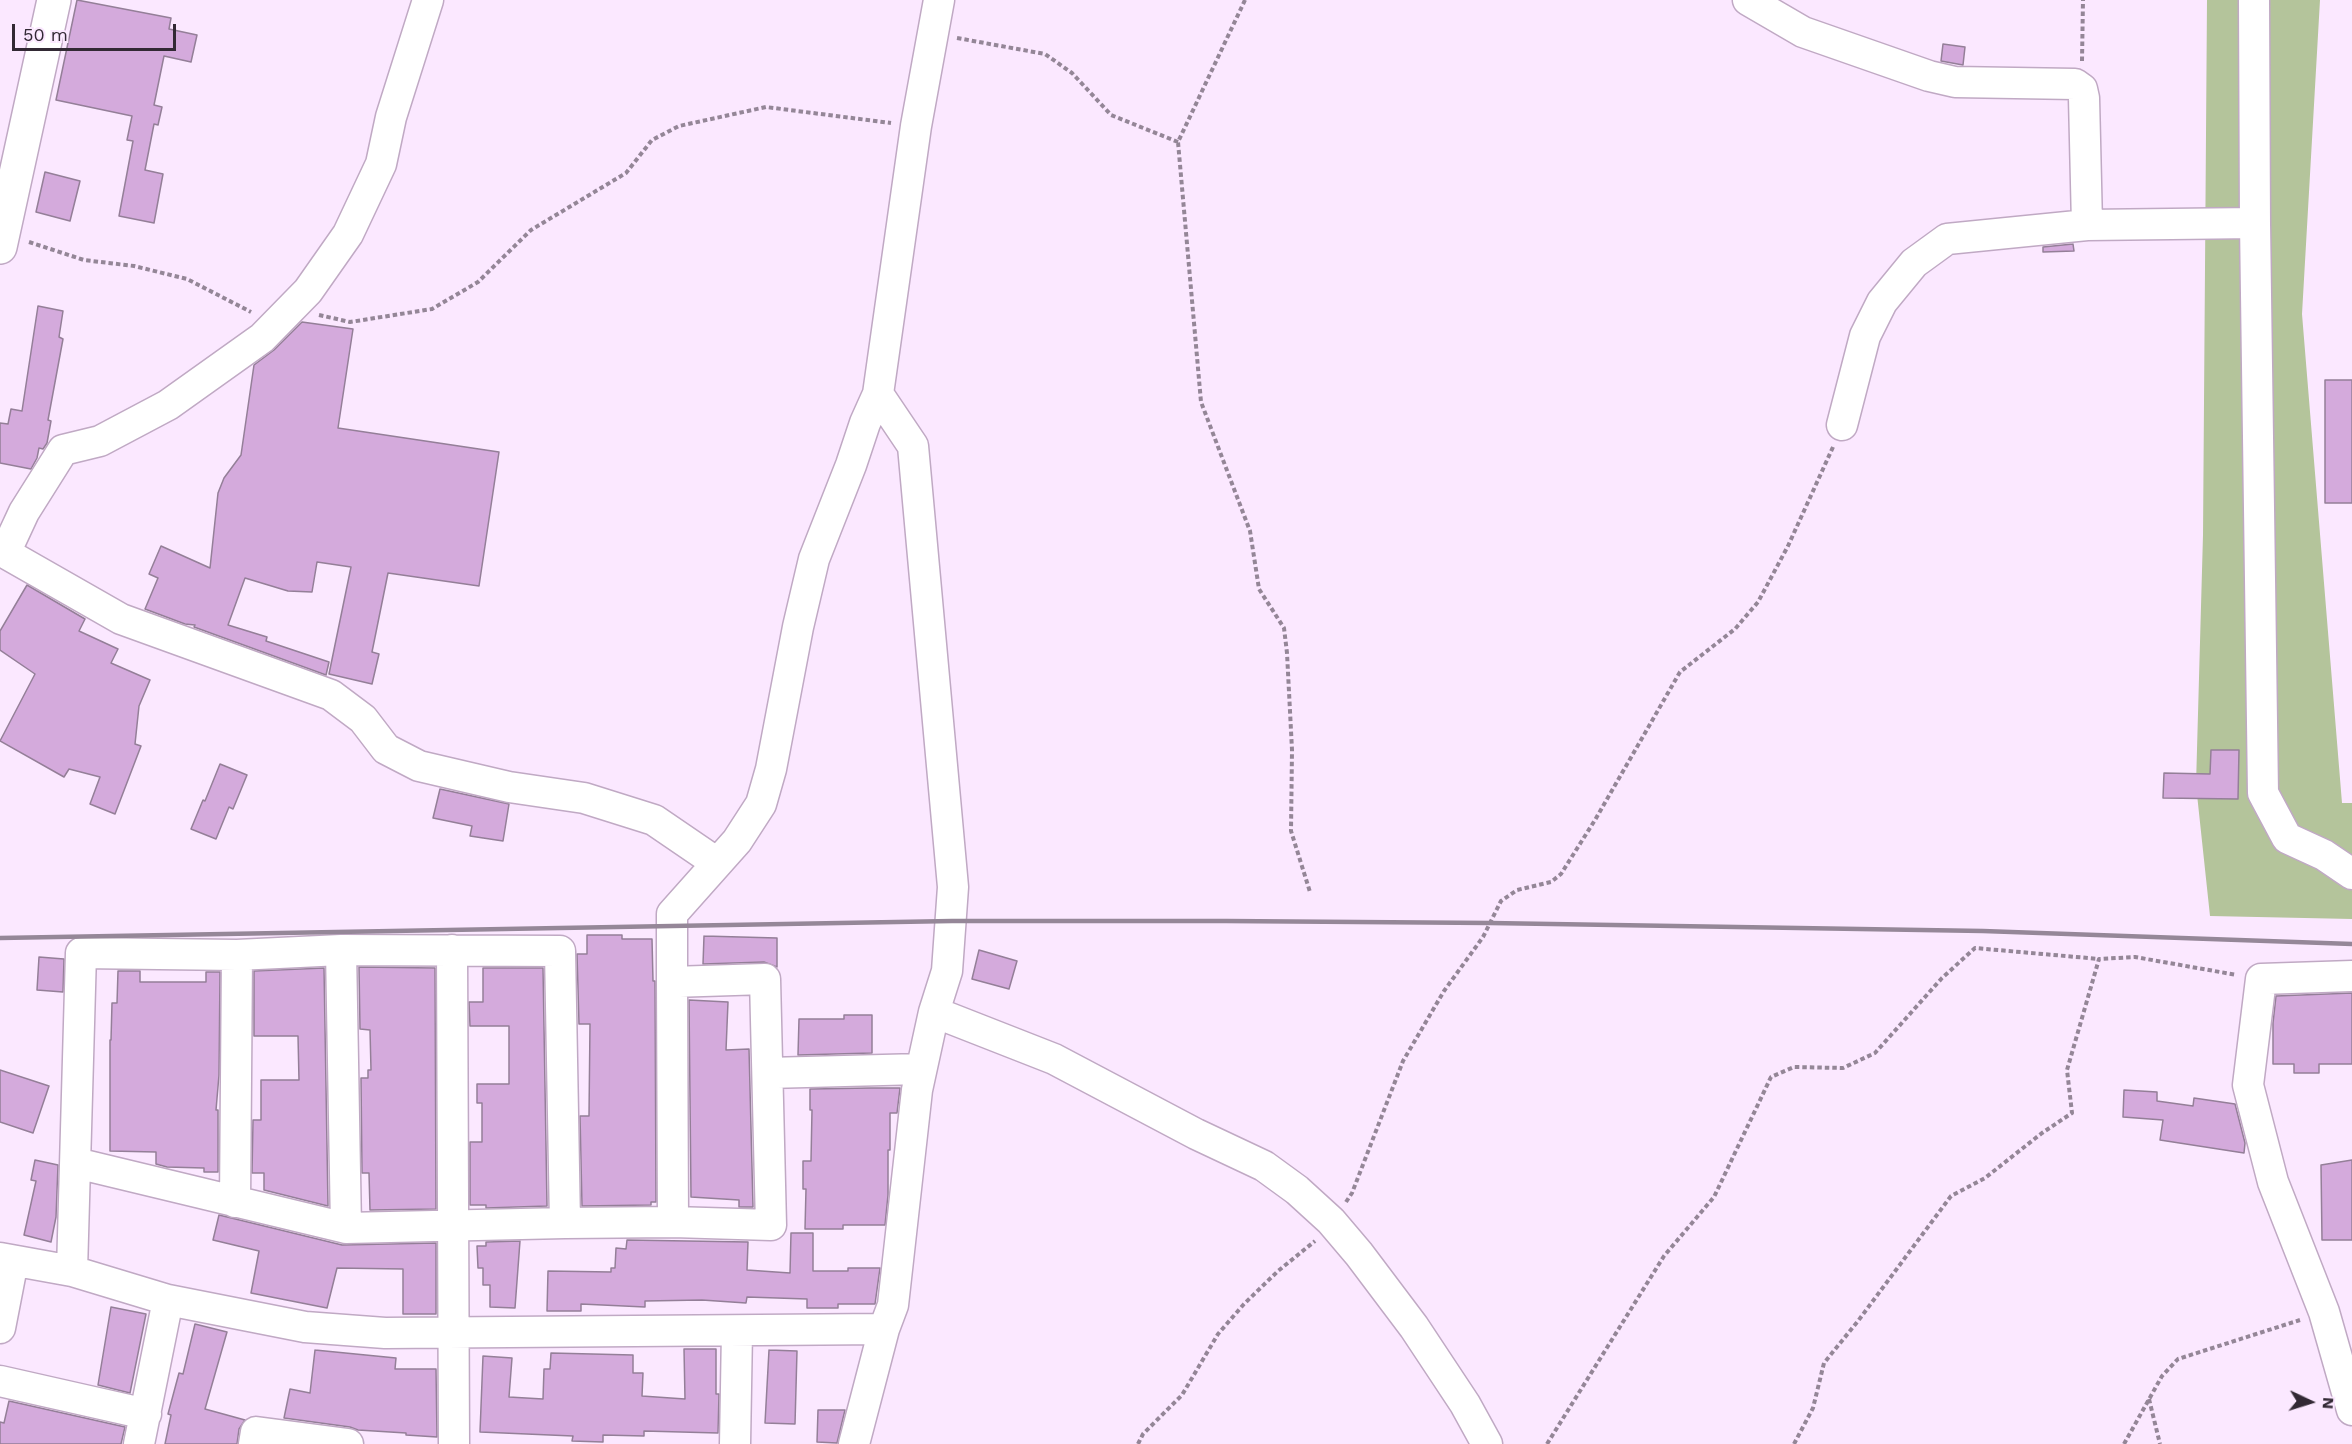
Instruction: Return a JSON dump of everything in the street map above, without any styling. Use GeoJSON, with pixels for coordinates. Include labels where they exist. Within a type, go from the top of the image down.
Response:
{"type":"FeatureCollection","features":[{"type":"Feature","properties":{"kind":"main road"},"geometry":{"type":"LineString","coordinates":[[2,240],[54,0]]}},
{"type":"Feature","properties":{"kind":"street"},"geometry":{"type":"LineString","coordinates":[[428,0],[391,117],[381,164],[348,234],[308,291],[262,338],[168,405],[100,441],[63,450],[2,552],[121,619],[331,695],[363,719],[386,749],[419,766],[509,787],[584,798],[654,820],[717,863]]}},
{"type":"Feature","properties":{"kind":"street"},"geometry":{"type":"LineString","coordinates":[[673,1222],[672,914],[737,841],[761,804],[771,769],[798,627],[814,559],[878,394],[916,126],[939,0]]}},
{"type":"Feature","properties":{"kind":"street"},"geometry":{"type":"LineString","coordinates":[[1748,0],[1803,32],[1929,76],[1955,82],[2075,84],[2082,89],[2087,225]]}},
{"type":"Feature","properties":{"kind":"street"},"geometry":{"type":"LineString","coordinates":[[2254,0],[2263,793],[2287,838],[2324,855],[2352,874]]}},
{"type":"Feature","properties":{"kind":"street"},"geometry":{"type":"LineString","coordinates":[[1842,425],[1865,336],[1882,302],[1914,263],[1947,239],[2087,225],[2255,223]]}},
{"type":"Feature","properties":{"kind":"street"},"geometry":{"type":"LineString","coordinates":[[854,1444],[884,1329],[893,1305],[917,1090],[934,1012],[947,971],[953,887],[913,446],[878,394]]}},
{"type":"Feature","properties":{"kind":"street"},"geometry":{"type":"LineString","coordinates":[[341,950],[346,1228]]}},
{"type":"Feature","properties":{"kind":"street"},"geometry":{"type":"LineString","coordinates":[[72,1271],[81,952],[237,955],[341,950],[560,951],[565,1223]]}},
{"type":"Feature","properties":{"kind":"street"},"geometry":{"type":"LineString","coordinates":[[452,950],[454,1444]]}},
{"type":"Feature","properties":{"kind":"street"},"geometry":{"type":"LineString","coordinates":[[235,1202],[237,955]]}},
{"type":"Feature","properties":{"kind":"street"},"geometry":{"type":"LineString","coordinates":[[2352,976],[2261,979],[2248,1085],[2273,1182],[2324,1312],[2352,1410]]}},
{"type":"Feature","properties":{"kind":"street"},"geometry":{"type":"LineString","coordinates":[[76,1163],[346,1228],[673,1222],[771,1225],[765,979],[672,982]]}},
{"type":"Feature","properties":{"kind":"street"},"geometry":{"type":"LineString","coordinates":[[934,1012],[1054,1059],[1196,1134],[1264,1166],[1298,1190],[1331,1221],[1359,1254],[1414,1327],[1465,1404],[1487,1444]]}},
{"type":"Feature","properties":{"kind":"street"},"geometry":{"type":"LineString","coordinates":[[768,1073],[921,1069]]}},
{"type":"Feature","properties":{"kind":"street"},"geometry":{"type":"LineString","coordinates":[[0,1328],[7,1260],[72,1271],[168,1300],[305,1327],[385,1333],[884,1329]]}},
{"type":"Feature","properties":{"kind":"street"},"geometry":{"type":"LineString","coordinates":[[140,1444],[168,1300]]}},
{"type":"Feature","properties":{"kind":"street"},"geometry":{"type":"LineString","coordinates":[[735,1444],[737,1331]]}},
{"type":"Feature","properties":{"kind":"street"},"geometry":{"type":"LineString","coordinates":[[0,1381],[146,1414]]}},
{"type":"Feature","properties":{"kind":"street"},"geometry":{"type":"LineString","coordinates":[[254,1444],[256,1432],[348,1444]]}},
{"type":"Feature","properties":{"kind":"path"},"geometry":{"type":"LineString","coordinates":[[1245,0],[1178,142],[1201,402],[1250,531],[1259,589],[1284,628],[1292,750],[1291,831],[1310,892]]}},
{"type":"Feature","properties":{"kind":"path"},"geometry":{"type":"LineString","coordinates":[[2082,89],[2083,0]]}},
{"type":"Feature","properties":{"kind":"path"},"geometry":{"type":"LineString","coordinates":[[933,34],[1045,54],[1072,73],[1111,115],[1178,142]]}},
{"type":"Feature","properties":{"kind":"path"},"geometry":{"type":"LineString","coordinates":[[2,240],[84,260],[134,266],[187,279],[284,317],[350,322],[432,309],[478,282],[531,230],[626,173],[652,140],[679,126],[766,107],[916,126]]}},
{"type":"Feature","properties":{"kind":"path"},"geometry":{"type":"LineString","coordinates":[[1138,1444],[1143,1434],[1182,1395],[1218,1334],[1244,1304],[1278,1271],[1314,1242],[1352,1193],[1403,1061],[1444,991],[1484,937],[1501,901],[1517,890],[1551,882],[1562,874],[1680,672],[1735,629],[1758,602],[1816,487],[1842,425]]}},
{"type":"Feature","properties":{"kind":"path"},"geometry":{"type":"LineString","coordinates":[[1547,1444],[1664,1256],[1714,1197],[1771,1077],[1794,1067],[1843,1068],[1875,1053],[1942,978],[1975,948],[2099,959],[2135,957],[2261,979]]}},
{"type":"Feature","properties":{"kind":"path"},"geometry":{"type":"LineString","coordinates":[[1794,1444],[1813,1408],[1824,1363],[1951,1196],[1985,1178],[2042,1133],[2072,1113],[2067,1070],[2099,959]]}},
{"type":"Feature","properties":{"kind":"path"},"geometry":{"type":"LineString","coordinates":[[2124,1444],[2162,1376],[2178,1359],[2324,1312]]}},
{"type":"Feature","properties":{"kind":"path"},"geometry":{"type":"LineString","coordinates":[[2149,1398],[2160,1444]]}},
{"type":"Feature","properties":{"kind":"green space"},"geometry":{"type":"Polygon","coordinates":[[[2207,0],[2320,0],[2302,314],[2342,803],[2352,803],[2352,919],[2210,916],[2196,785],[2203,535],[2207,0]]]}},
{"type":"Feature","properties":{"kind":"building"},"geometry":{"type":"Polygon","coordinates":[[[77,0],[171,18],[169,29],[197,35],[191,62],[164,56],[154,105],[162,107],[158,125],[154,124],[145,170],[163,174],[154,223],[119,216],[133,141],[127,140],[132,116],[56,100],[77,0]]]}},
{"type":"Feature","properties":{"kind":"building"},"geometry":{"type":"Polygon","coordinates":[[[1943,44],[1965,47],[1963,65],[1941,61],[1943,44]]]}},
{"type":"Feature","properties":{"kind":"building"},"geometry":{"type":"Polygon","coordinates":[[[45,172],[80,181],[70,221],[36,212],[45,172]]]}},
{"type":"Feature","properties":{"kind":"building"},"geometry":{"type":"Polygon","coordinates":[[[2073,244],[2074,251],[2043,252],[2043,247],[2073,244]]]}},
{"type":"Feature","properties":{"kind":"building"},"geometry":{"type":"Polygon","coordinates":[[[38,306],[63,311],[59,337],[63,339],[48,420],[51,421],[47,443],[43,449],[39,448],[31,469],[0,463],[0,423],[8,424],[11,409],[22,411],[38,306]]]}},
{"type":"Feature","properties":{"kind":"building"},"geometry":{"type":"Polygon","coordinates":[[[302,322],[353,329],[338,428],[499,452],[479,586],[388,573],[372,652],[379,654],[372,684],[329,674],[351,567],[317,562],[312,592],[288,591],[245,578],[228,625],[267,637],[266,641],[329,662],[326,675],[194,627],[195,625],[185,624],[145,609],[158,578],[149,574],[161,546],[210,568],[218,493],[224,478],[241,455],[254,365],[274,350],[302,322]]]}},
{"type":"Feature","properties":{"kind":"building"},"geometry":{"type":"Polygon","coordinates":[[[2325,380],[2352,380],[2352,503],[2325,503],[2325,380]]]}},
{"type":"Feature","properties":{"kind":"building"},"geometry":{"type":"Polygon","coordinates":[[[27,585],[85,619],[79,631],[118,649],[111,663],[150,680],[139,706],[135,744],[141,746],[115,814],[90,804],[100,777],[69,769],[64,777],[0,741],[35,674],[0,650],[0,631],[27,585]]]}},
{"type":"Feature","properties":{"kind":"building"},"geometry":{"type":"Polygon","coordinates":[[[2211,750],[2239,750],[2238,799],[2163,798],[2164,773],[2210,774],[2211,750]]]}},
{"type":"Feature","properties":{"kind":"building"},"geometry":{"type":"Polygon","coordinates":[[[220,764],[247,775],[233,809],[229,807],[216,839],[191,829],[220,764]]]}},
{"type":"Feature","properties":{"kind":"building"},"geometry":{"type":"Polygon","coordinates":[[[440,789],[509,804],[503,841],[470,836],[472,826],[433,818],[440,789]]]}},
{"type":"Feature","properties":{"kind":"building"},"geometry":{"type":"Polygon","coordinates":[[[587,935],[622,935],[622,939],[652,939],[653,981],[655,981],[656,1202],[651,1202],[651,1205],[582,1206],[580,1116],[589,1116],[590,1024],[579,1024],[577,954],[587,954],[587,935]]]}},
{"type":"Feature","properties":{"kind":"building"},"geometry":{"type":"Polygon","coordinates":[[[704,936],[777,938],[777,967],[764,962],[703,964],[704,936]]]}},
{"type":"Feature","properties":{"kind":"building"},"geometry":{"type":"Polygon","coordinates":[[[979,950],[1017,961],[1009,989],[972,979],[979,950]]]}},
{"type":"Feature","properties":{"kind":"building"},"geometry":{"type":"Polygon","coordinates":[[[39,957],[64,959],[63,992],[37,990],[39,957]]]}},
{"type":"Feature","properties":{"kind":"building"},"geometry":{"type":"Polygon","coordinates":[[[359,967],[435,968],[436,1209],[370,1210],[369,1173],[362,1173],[361,1078],[368,1078],[368,1070],[371,1070],[370,1030],[360,1029],[359,967]]]}},
{"type":"Feature","properties":{"kind":"building"},"geometry":{"type":"Polygon","coordinates":[[[324,968],[328,1206],[264,1190],[264,1173],[252,1173],[253,1120],[261,1120],[261,1080],[299,1080],[298,1036],[254,1036],[254,971],[324,968]]]}},
{"type":"Feature","properties":{"kind":"building"},"geometry":{"type":"Polygon","coordinates":[[[483,968],[543,968],[547,1206],[486,1208],[486,1205],[470,1205],[470,1142],[482,1142],[482,1103],[477,1103],[477,1084],[509,1084],[509,1026],[470,1026],[469,1002],[483,1002],[483,968]]]}},
{"type":"Feature","properties":{"kind":"building"},"geometry":{"type":"Polygon","coordinates":[[[118,971],[140,971],[140,982],[206,982],[206,972],[220,972],[219,1075],[216,1110],[218,1110],[218,1172],[204,1172],[204,1168],[167,1167],[156,1164],[156,1152],[110,1151],[110,1040],[112,1003],[117,1003],[118,971]]]}},
{"type":"Feature","properties":{"kind":"building"},"geometry":{"type":"Polygon","coordinates":[[[2352,993],[2352,1064],[2319,1064],[2319,1073],[2294,1073],[2294,1064],[2273,1064],[2273,1023],[2276,996],[2352,993]]]}},
{"type":"Feature","properties":{"kind":"building"},"geometry":{"type":"Polygon","coordinates":[[[689,1000],[728,1002],[726,1050],[749,1049],[753,1207],[739,1207],[739,1200],[691,1197],[689,1000]]]}},
{"type":"Feature","properties":{"kind":"building"},"geometry":{"type":"Polygon","coordinates":[[[844,1015],[872,1015],[872,1053],[798,1055],[799,1019],[844,1019],[844,1015]]]}},
{"type":"Feature","properties":{"kind":"building"},"geometry":{"type":"Polygon","coordinates":[[[0,1070],[49,1086],[33,1133],[0,1122],[0,1070]]]}},
{"type":"Feature","properties":{"kind":"building"},"geometry":{"type":"Polygon","coordinates":[[[900,1088],[897,1113],[890,1113],[885,1225],[843,1225],[843,1229],[805,1229],[806,1189],[803,1189],[803,1161],[811,1161],[810,1089],[900,1088]]]}},
{"type":"Feature","properties":{"kind":"building"},"geometry":{"type":"Polygon","coordinates":[[[2124,1090],[2157,1092],[2157,1101],[2193,1106],[2194,1098],[2235,1104],[2245,1143],[2244,1153],[2160,1140],[2163,1120],[2123,1117],[2124,1090]]]}},
{"type":"Feature","properties":{"kind":"building"},"geometry":{"type":"Polygon","coordinates":[[[35,1160],[58,1165],[56,1217],[51,1242],[24,1235],[36,1181],[31,1180],[35,1160]]]}},
{"type":"Feature","properties":{"kind":"building"},"geometry":{"type":"Polygon","coordinates":[[[2352,1160],[2352,1240],[2322,1240],[2321,1165],[2352,1160]]]}},
{"type":"Feature","properties":{"kind":"building"},"geometry":{"type":"Polygon","coordinates":[[[219,1215],[342,1245],[436,1243],[436,1314],[403,1314],[403,1269],[337,1268],[327,1308],[251,1293],[259,1251],[213,1240],[219,1215]]]}},
{"type":"Feature","properties":{"kind":"building"},"geometry":{"type":"Polygon","coordinates":[[[791,1233],[813,1233],[813,1271],[880,1268],[875,1304],[838,1304],[838,1308],[807,1308],[807,1299],[747,1297],[746,1303],[702,1300],[645,1301],[645,1307],[581,1304],[581,1311],[547,1311],[548,1271],[611,1272],[611,1268],[615,1268],[616,1248],[626,1249],[627,1240],[748,1242],[747,1270],[790,1273],[791,1233]]]}},
{"type":"Feature","properties":{"kind":"building"},"geometry":{"type":"Polygon","coordinates":[[[520,1241],[515,1308],[490,1307],[490,1285],[483,1285],[483,1268],[478,1268],[477,1246],[486,1246],[486,1242],[520,1241]]]}},
{"type":"Feature","properties":{"kind":"building"},"geometry":{"type":"Polygon","coordinates":[[[111,1307],[146,1314],[130,1393],[98,1385],[111,1307]]]}},
{"type":"Feature","properties":{"kind":"building"},"geometry":{"type":"Polygon","coordinates":[[[195,1324],[227,1332],[205,1409],[245,1420],[239,1429],[237,1444],[165,1444],[171,1415],[168,1414],[179,1373],[183,1374],[195,1324]]]}},
{"type":"Feature","properties":{"kind":"building"},"geometry":{"type":"Polygon","coordinates":[[[684,1349],[716,1349],[716,1394],[719,1394],[718,1433],[644,1431],[644,1436],[603,1435],[603,1442],[572,1441],[573,1436],[480,1432],[483,1356],[512,1358],[509,1397],[543,1399],[544,1369],[550,1369],[551,1353],[633,1355],[633,1373],[643,1373],[642,1396],[685,1399],[684,1349]]]}},
{"type":"Feature","properties":{"kind":"building"},"geometry":{"type":"Polygon","coordinates":[[[315,1350],[396,1358],[395,1369],[436,1369],[437,1437],[358,1430],[284,1418],[290,1389],[310,1393],[315,1350]]]}},
{"type":"Feature","properties":{"kind":"building"},"geometry":{"type":"Polygon","coordinates":[[[769,1350],[797,1351],[795,1424],[765,1423],[769,1350]]]}},
{"type":"Feature","properties":{"kind":"building"},"geometry":{"type":"Polygon","coordinates":[[[9,1401],[125,1427],[121,1444],[0,1444],[0,1422],[4,1423],[9,1401]]]}},
{"type":"Feature","properties":{"kind":"building"},"geometry":{"type":"Polygon","coordinates":[[[818,1410],[845,1410],[837,1443],[817,1442],[818,1410]]]}},
{"type":"Feature","properties":{"kind":"railway"},"geometry":{"type":"LineString","coordinates":[[0,938],[952,921],[1226,921],[1983,931],[2352,944]]}}]}
